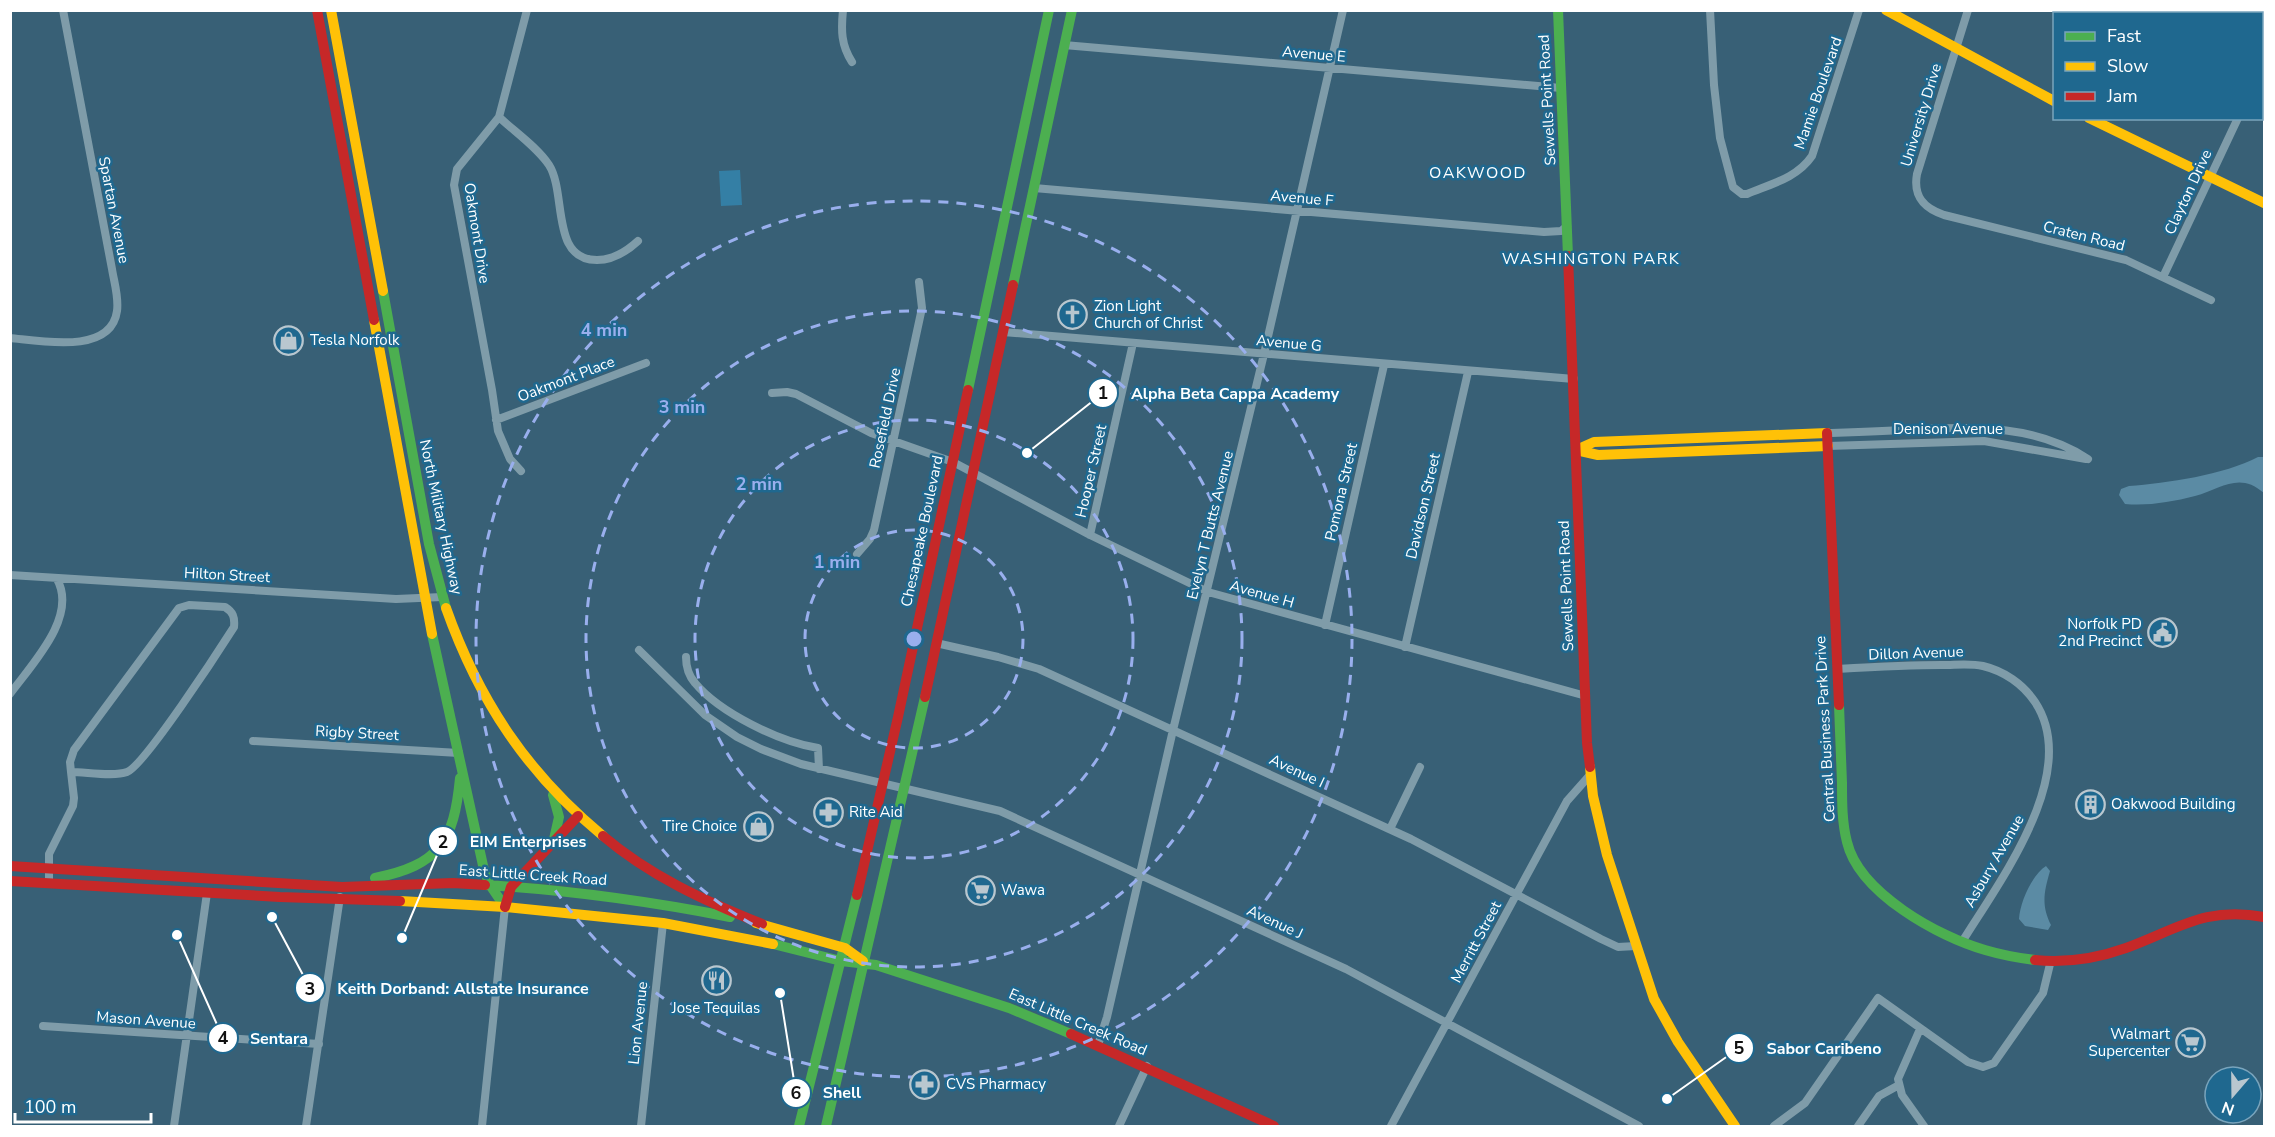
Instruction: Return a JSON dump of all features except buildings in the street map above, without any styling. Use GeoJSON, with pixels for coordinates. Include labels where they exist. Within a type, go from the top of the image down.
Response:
{"type":"FeatureCollection","features":[{"type":"Feature","properties":{"kind":"main road","name":"North Military Highway"},"geometry":{"type":"LineString","coordinates":[[317,10],[444,695],[459,753],[478,845],[490,885],[505,907]]}},
{"type":"Feature","properties":{"kind":"main road","name":"North Military Highway"},"geometry":{"type":"LineString","coordinates":[[331,10],[429,544],[442,597],[461,653],[479,689],[515,745],[543,780],[578,816],[604,838],[659,876],[762,924]]}},
{"type":"Feature","properties":{"kind":"main road","name":"Chesapeake Boulevard"},"geometry":{"type":"LineString","coordinates":[[799,1126],[816,1053],[845,948],[882,784],[1049,10]]}},
{"type":"Feature","properties":{"kind":"main road"},"geometry":{"type":"LineString","coordinates":[[826,1126],[904,789],[1072,10]]}},
{"type":"Feature","properties":{"kind":"main road","name":"Sewells Point Road"},"geometry":{"type":"LineString","coordinates":[[1558,10],[1590,775],[1607,855],[1654,999],[1663,1017],[1736,1126]]}},
{"type":"Feature","properties":{"kind":"main road"},"geometry":{"type":"LineString","coordinates":[[1886,10],[2053,100]]}},
{"type":"Feature","properties":{"kind":"main road"},"geometry":{"type":"LineString","coordinates":[[2093,120],[2265,203]]}},
{"type":"Feature","properties":{"kind":"main road","name":"Denison Avenue"},"geometry":{"type":"LineString","coordinates":[[1576,450],[1594,442],[1828,433]]}},
{"type":"Feature","properties":{"kind":"main road","name":"Central Business Park Drive"},"geometry":{"type":"LineString","coordinates":[[1828,433],[1843,816],[1852,856],[1866,876],[1921,922],[1962,942],[1994,953],[2051,960],[2109,953],[2201,916],[2240,914],[2265,917]]}},
{"type":"Feature","properties":{"kind":"main road","name":"Denison Avenue"},"geometry":{"type":"LineString","coordinates":[[1576,450],[1598,455],[1828,446]]}},
{"type":"Feature","properties":{"kind":"main road"},"geometry":{"type":"LineString","coordinates":[[342,887],[360,880],[400,875],[424,862],[442,845],[457,813],[459,753]]}},
{"type":"Feature","properties":{"kind":"main road"},"geometry":{"type":"LineString","coordinates":[[543,780],[553,795],[559,812],[557,832],[553,843]]}},
{"type":"Feature","properties":{"kind":"main road"},"geometry":{"type":"LineString","coordinates":[[505,907],[511,887],[578,816]]}},
{"type":"Feature","properties":{"kind":"main road","name":"East Little Creek Road"},"geometry":{"type":"LineString","coordinates":[[10,866],[342,887],[417,883],[490,885],[605,895],[762,924],[845,948],[864,962]]}},
{"type":"Feature","properties":{"kind":"main road","name":"East Little Creek Road"},"geometry":{"type":"LineString","coordinates":[[10,881],[505,907],[663,923],[750,938],[841,961],[864,962],[983,999],[1146,1066],[1254,1122],[1274,1126]]}},
{"type":"Feature","properties":{"kind":"street","name":"Spartan Avenue"},"geometry":{"type":"LineString","coordinates":[[10,338],[77,342],[93,339],[110,328],[117,314],[118,306],[112,269],[63,10]]}},
{"type":"Feature","properties":{"kind":"street","name":"Oakmont Drive"},"geometry":{"type":"LineString","coordinates":[[521,471],[510,459],[502,444],[496,420],[454,185],[457,169],[499,117],[527,10]]}},
{"type":"Feature","properties":{"kind":"street"},"geometry":{"type":"LineString","coordinates":[[843,10],[842,38],[844,48],[852,62]]}},
{"type":"Feature","properties":{"kind":"street","name":"Evelyn T Butts Avenue"},"geometry":{"type":"LineString","coordinates":[[1098,1045],[1107,1017],[1173,730],[1208,592],[1343,10]]}},
{"type":"Feature","properties":{"kind":"street","name":"Mamie Boulevard"},"geometry":{"type":"LineString","coordinates":[[1710,10],[1720,138],[1732,185],[1737,191],[1747,194],[1793,176],[1808,163],[1815,150],[1859,10]]}},
{"type":"Feature","properties":{"kind":"street","name":"University Drive"},"geometry":{"type":"LineString","coordinates":[[1944,215],[1924,205],[1916,183],[1968,10]]}},
{"type":"Feature","properties":{"kind":"street","name":"Avenue E"},"geometry":{"type":"LineString","coordinates":[[1064,45],[1562,88]]}},
{"type":"Feature","properties":{"kind":"street"},"geometry":{"type":"LineString","coordinates":[[499,117],[550,166],[555,178],[567,241],[576,254],[591,260],[612,258],[638,241]]}},
{"type":"Feature","properties":{"kind":"street","name":"Clayton Drive"},"geometry":{"type":"LineString","coordinates":[[2163,277],[2237,120]]}},
{"type":"Feature","properties":{"kind":"street","name":"Avenue F"},"geometry":{"type":"LineString","coordinates":[[1034,188],[1555,232],[1567,226]]}},
{"type":"Feature","properties":{"kind":"street","name":"Craten Road"},"geometry":{"type":"LineString","coordinates":[[1944,215],[2126,260],[2211,300]]}},
{"type":"Feature","properties":{"kind":"street","name":"Rosefield Drive"},"geometry":{"type":"LineString","coordinates":[[857,554],[874,530],[922,309],[919,282]]}},
{"type":"Feature","properties":{"kind":"street","name":"Avenue G"},"geometry":{"type":"LineString","coordinates":[[1003,332],[1574,380]]}},
{"type":"Feature","properties":{"kind":"street","name":"Hooper Street"},"geometry":{"type":"LineString","coordinates":[[1090,535],[1133,343]]}},
{"type":"Feature","properties":{"kind":"street","name":"Oakmont Place"},"geometry":{"type":"LineString","coordinates":[[496,420],[646,363]]}},
{"type":"Feature","properties":{"kind":"street","name":"Pomona Street"},"geometry":{"type":"LineString","coordinates":[[1324,625],[1384,365]]}},
{"type":"Feature","properties":{"kind":"street","name":"Davidson Street"},"geometry":{"type":"LineString","coordinates":[[1405,647],[1468,372]]}},
{"type":"Feature","properties":{"kind":"street","name":"Avenue H"},"geometry":{"type":"LineString","coordinates":[[772,393],[796,394],[893,442],[953,462],[1090,535],[1208,592],[1586,696]]}},
{"type":"Feature","properties":{"kind":"street","name":"Denison Avenue"},"geometry":{"type":"LineString","coordinates":[[1828,433],[1990,428],[2048,439],[2088,459],[1984,441],[1828,446]]}},
{"type":"Feature","properties":{"kind":"street","name":"Hilton Street"},"geometry":{"type":"LineString","coordinates":[[10,575],[376,598],[442,597]]}},
{"type":"Feature","properties":{"kind":"street"},"geometry":{"type":"LineString","coordinates":[[10,694],[51,639],[57,627],[63,600],[62,589],[57,579]]}},
{"type":"Feature","properties":{"kind":"street"},"geometry":{"type":"LineString","coordinates":[[49,883],[50,854],[75,798],[71,772],[70,762],[74,750],[179,608],[189,605],[225,607],[230,610],[235,620],[234,627],[181,705],[134,768],[121,774],[71,772]]}},
{"type":"Feature","properties":{"kind":"street","name":"Avenue I"},"geometry":{"type":"LineString","coordinates":[[936,643],[1039,669],[1390,829],[1609,943],[1618,947],[1636,946]]}},
{"type":"Feature","properties":{"kind":"street","name":"Avenue J"},"geometry":{"type":"LineString","coordinates":[[639,650],[689,700],[724,729],[769,752],[819,769],[1000,812],[1346,969],[1639,1126]]}},
{"type":"Feature","properties":{"kind":"street"},"geometry":{"type":"LineString","coordinates":[[686,657],[686,667],[695,684],[735,715],[786,741],[818,748],[819,769]]}},
{"type":"Feature","properties":{"kind":"street","name":"Dillon Avenue"},"geometry":{"type":"LineString","coordinates":[[1837,669],[1943,665],[1983,666],[2005,675],[2021,686],[2031,696],[2044,719]]}},
{"type":"Feature","properties":{"kind":"street","name":"Asbury Avenue"},"geometry":{"type":"LineString","coordinates":[[1962,942],[2024,842],[2033,823],[2048,761],[2048,738],[2044,719]]}},
{"type":"Feature","properties":{"kind":"street","name":"Rigby Street"},"geometry":{"type":"LineString","coordinates":[[252,741],[459,753]]}},
{"type":"Feature","properties":{"kind":"street"},"geometry":{"type":"LineString","coordinates":[[1390,829],[1420,767]]}},
{"type":"Feature","properties":{"kind":"street","name":"Merritt Street"},"geometry":{"type":"LineString","coordinates":[[1391,1126],[1567,801],[1590,775]]}},
{"type":"Feature","properties":{"kind":"street"},"geometry":{"type":"LineString","coordinates":[[306,1126],[342,887]]}},
{"type":"Feature","properties":{"kind":"street"},"geometry":{"type":"LineString","coordinates":[[174,1126],[207,893]]}},
{"type":"Feature","properties":{"kind":"street"},"geometry":{"type":"LineString","coordinates":[[482,1126],[505,907]]}},
{"type":"Feature","properties":{"kind":"street","name":"Lion Avenue"},"geometry":{"type":"LineString","coordinates":[[641,1126],[663,923]]}},
{"type":"Feature","properties":{"kind":"street"},"geometry":{"type":"LineString","coordinates":[[1774,1126],[1805,1103],[1878,998],[1968,1062],[1988,1067],[2002,1054],[2043,993],[2051,960]]}},
{"type":"Feature","properties":{"kind":"street","name":"Mason Avenue"},"geometry":{"type":"LineString","coordinates":[[43,1026],[319,1044]]}},
{"type":"Feature","properties":{"kind":"street"},"geometry":{"type":"LineString","coordinates":[[1920,1029],[1898,1078],[1902,1095],[1924,1126]]}},
{"type":"Feature","properties":{"kind":"street"},"geometry":{"type":"LineString","coordinates":[[1119,1126],[1146,1066]]}},
{"type":"Feature","properties":{"kind":"street"},"geometry":{"type":"LineString","coordinates":[[1858,1126],[1879,1096],[1899,1085]]}},
{"type":"Feature","properties":{"kind":"shaded area"},"geometry":{"type":"Polygon","coordinates":[[[740,170],[742,205],[721,206],[719,171],[740,170]]]}},
{"type":"Feature","properties":{"kind":"shaded area"},"geometry":{"type":"Polygon","coordinates":[[[2258,457],[2264,457],[2264,493],[2246,483],[2238,482],[2195,496],[2160,503],[2125,504],[2119,495],[2121,489],[2129,486],[2212,473],[2229,469],[2258,457]]]}},
{"type":"Feature","properties":{"kind":"shaded area"},"geometry":{"type":"Polygon","coordinates":[[[2046,866],[2050,871],[2045,898],[2046,911],[2051,925],[2048,930],[2025,926],[2019,919],[2028,889],[2046,866]]]}},
{"type":"Feature","properties":{"kind":"traffic: fast"},"geometry":{"type":"LineString","coordinates":[[968,390],[1049,10]]}},
{"type":"Feature","properties":{"kind":"traffic: fast"},"geometry":{"type":"LineString","coordinates":[[1013,285],[1072,10]]}},
{"type":"Feature","properties":{"kind":"traffic: fast"},"geometry":{"type":"LineString","coordinates":[[1558,10],[1568,256]]}},
{"type":"Feature","properties":{"kind":"traffic: fast"},"geometry":{"type":"LineString","coordinates":[[383,291],[429,544],[446,608]]}},
{"type":"Feature","properties":{"kind":"traffic: fast"},"geometry":{"type":"LineString","coordinates":[[432,634],[484,870],[490,885],[505,907]]}},
{"type":"Feature","properties":{"kind":"traffic: fast"},"geometry":{"type":"LineString","coordinates":[[826,1126],[925,697]]}},
{"type":"Feature","properties":{"kind":"traffic: fast"},"geometry":{"type":"LineString","coordinates":[[1839,705],[1844,827],[1854,861],[1867,879],[1903,910],[1946,935],[1985,950],[2035,960]]}},
{"type":"Feature","properties":{"kind":"traffic: fast"},"geometry":{"type":"LineString","coordinates":[[375,878],[414,866],[428,858],[439,847],[453,819],[460,778]]}},
{"type":"Feature","properties":{"kind":"traffic: fast"},"geometry":{"type":"LineString","coordinates":[[553,795],[559,817],[554,839]]}},
{"type":"Feature","properties":{"kind":"traffic: fast"},"geometry":{"type":"LineString","coordinates":[[485,885],[608,897],[730,917]]}},
{"type":"Feature","properties":{"kind":"traffic: fast"},"geometry":{"type":"LineString","coordinates":[[799,1126],[857,895]]}},
{"type":"Feature","properties":{"kind":"traffic: fast"},"geometry":{"type":"LineString","coordinates":[[773,944],[841,961],[876,965],[1009,1008],[1071,1034]]}},
{"type":"Feature","properties":{"kind":"traffic: slow"},"geometry":{"type":"LineString","coordinates":[[331,10],[383,291]]}},
{"type":"Feature","properties":{"kind":"traffic: slow"},"geometry":{"type":"LineString","coordinates":[[1886,10],[2053,100]]}},
{"type":"Feature","properties":{"kind":"traffic: slow"},"geometry":{"type":"LineString","coordinates":[[2093,120],[2264,203]]}},
{"type":"Feature","properties":{"kind":"traffic: slow"},"geometry":{"type":"LineString","coordinates":[[374,320],[432,634]]}},
{"type":"Feature","properties":{"kind":"traffic: slow"},"geometry":{"type":"LineString","coordinates":[[1576,450],[1594,442],[1827,433]]}},
{"type":"Feature","properties":{"kind":"traffic: slow"},"geometry":{"type":"LineString","coordinates":[[1576,450],[1598,455],[1828,446]]}},
{"type":"Feature","properties":{"kind":"traffic: slow"},"geometry":{"type":"LineString","coordinates":[[446,608],[474,674],[508,733],[551,787],[603,836]]}},
{"type":"Feature","properties":{"kind":"traffic: slow"},"geometry":{"type":"LineString","coordinates":[[1590,767],[1593,796],[1607,855],[1654,999],[1678,1042],[1735,1126]]}},
{"type":"Feature","properties":{"kind":"traffic: slow"},"geometry":{"type":"LineString","coordinates":[[400,901],[505,907],[663,923],[773,944]]}},
{"type":"Feature","properties":{"kind":"traffic: slow"},"geometry":{"type":"LineString","coordinates":[[756,923],[845,948],[863,961]]}},
{"type":"Feature","properties":{"kind":"traffic: jam"},"geometry":{"type":"LineString","coordinates":[[317,10],[374,320]]}},
{"type":"Feature","properties":{"kind":"traffic: jam"},"geometry":{"type":"LineString","coordinates":[[1568,256],[1587,743],[1590,767]]}},
{"type":"Feature","properties":{"kind":"traffic: jam"},"geometry":{"type":"LineString","coordinates":[[925,697],[1013,285]]}},
{"type":"Feature","properties":{"kind":"traffic: jam"},"geometry":{"type":"LineString","coordinates":[[857,895],[898,717],[968,390]]}},
{"type":"Feature","properties":{"kind":"traffic: jam"},"geometry":{"type":"LineString","coordinates":[[1827,433],[1839,705]]}},
{"type":"Feature","properties":{"kind":"traffic: jam"},"geometry":{"type":"LineString","coordinates":[[505,907],[511,887],[578,816]]}},
{"type":"Feature","properties":{"kind":"traffic: jam"},"geometry":{"type":"LineString","coordinates":[[603,836],[659,875],[762,924]]}},
{"type":"Feature","properties":{"kind":"traffic: jam"},"geometry":{"type":"LineString","coordinates":[[10,866],[342,887],[453,883],[485,885]]}},
{"type":"Feature","properties":{"kind":"traffic: jam"},"geometry":{"type":"LineString","coordinates":[[10,881],[280,897],[400,901]]}},
{"type":"Feature","properties":{"kind":"traffic: jam"},"geometry":{"type":"LineString","coordinates":[[2035,960],[2070,960],[2104,955],[2208,917],[2243,914],[2264,917]]}},
{"type":"Feature","properties":{"kind":"traffic: jam"},"geometry":{"type":"LineString","coordinates":[[1071,1034],[1274,1126]]}},
{"type":"Feature","properties":{"kind":"place","name":"Zion Light Church of Christ"},"geometry":{"type":"Point","coordinates":[1073,315]}},
{"type":"Feature","properties":{"kind":"place","name":"Tesla Norfolk"},"geometry":{"type":"Point","coordinates":[289,340]}},
{"type":"Feature","properties":{"kind":"place","name":"Alpha Beta Cappa Academy"},"geometry":{"type":"Point","coordinates":[1027,453]}},
{"type":"Feature","properties":{"kind":"place","name":"Norfolk PD 2nd Precinct"},"geometry":{"type":"Point","coordinates":[2163,633]}},
{"type":"Feature","properties":{"kind":"place","name":"Oakwood Building"},"geometry":{"type":"Point","coordinates":[2090,804]}},
{"type":"Feature","properties":{"kind":"place","name":"Rite Aid"},"geometry":{"type":"Point","coordinates":[828,812]}},
{"type":"Feature","properties":{"kind":"place","name":"Tire Choice"},"geometry":{"type":"Point","coordinates":[758,826]}},
{"type":"Feature","properties":{"kind":"place","name":"Wawa"},"geometry":{"type":"Point","coordinates":[980,890]}},
{"type":"Feature","properties":{"kind":"place","name":"Keith Dorband: Allstate Insurance"},"geometry":{"type":"Point","coordinates":[272,917]}},
{"type":"Feature","properties":{"kind":"place","name":"Sentara"},"geometry":{"type":"Point","coordinates":[177,935]}},
{"type":"Feature","properties":{"kind":"place","name":"EIM Enterprises"},"geometry":{"type":"Point","coordinates":[402,938]}},
{"type":"Feature","properties":{"kind":"place","name":"Jose Tequilas"},"geometry":{"type":"Point","coordinates":[716,981]}},
{"type":"Feature","properties":{"kind":"place","name":"Shell"},"geometry":{"type":"Point","coordinates":[780,993]}},
{"type":"Feature","properties":{"kind":"place","name":"Walmart Supercenter"},"geometry":{"type":"Point","coordinates":[2191,1043]}},
{"type":"Feature","properties":{"kind":"place","name":"CVS Pharmacy"},"geometry":{"type":"Point","coordinates":[925,1084]}},
{"type":"Feature","properties":{"kind":"place","name":"Sabor Caribeno"},"geometry":{"type":"Point","coordinates":[1667,1099]}},
{"type":"Feature","properties":{"kind":"district","name":"OAKWOOD"},"geometry":{"type":"Point","coordinates":[1478,172]}},
{"type":"Feature","properties":{"kind":"district","name":"WASHINGTON PARK"},"geometry":{"type":"Point","coordinates":[1591,258]}}]}
